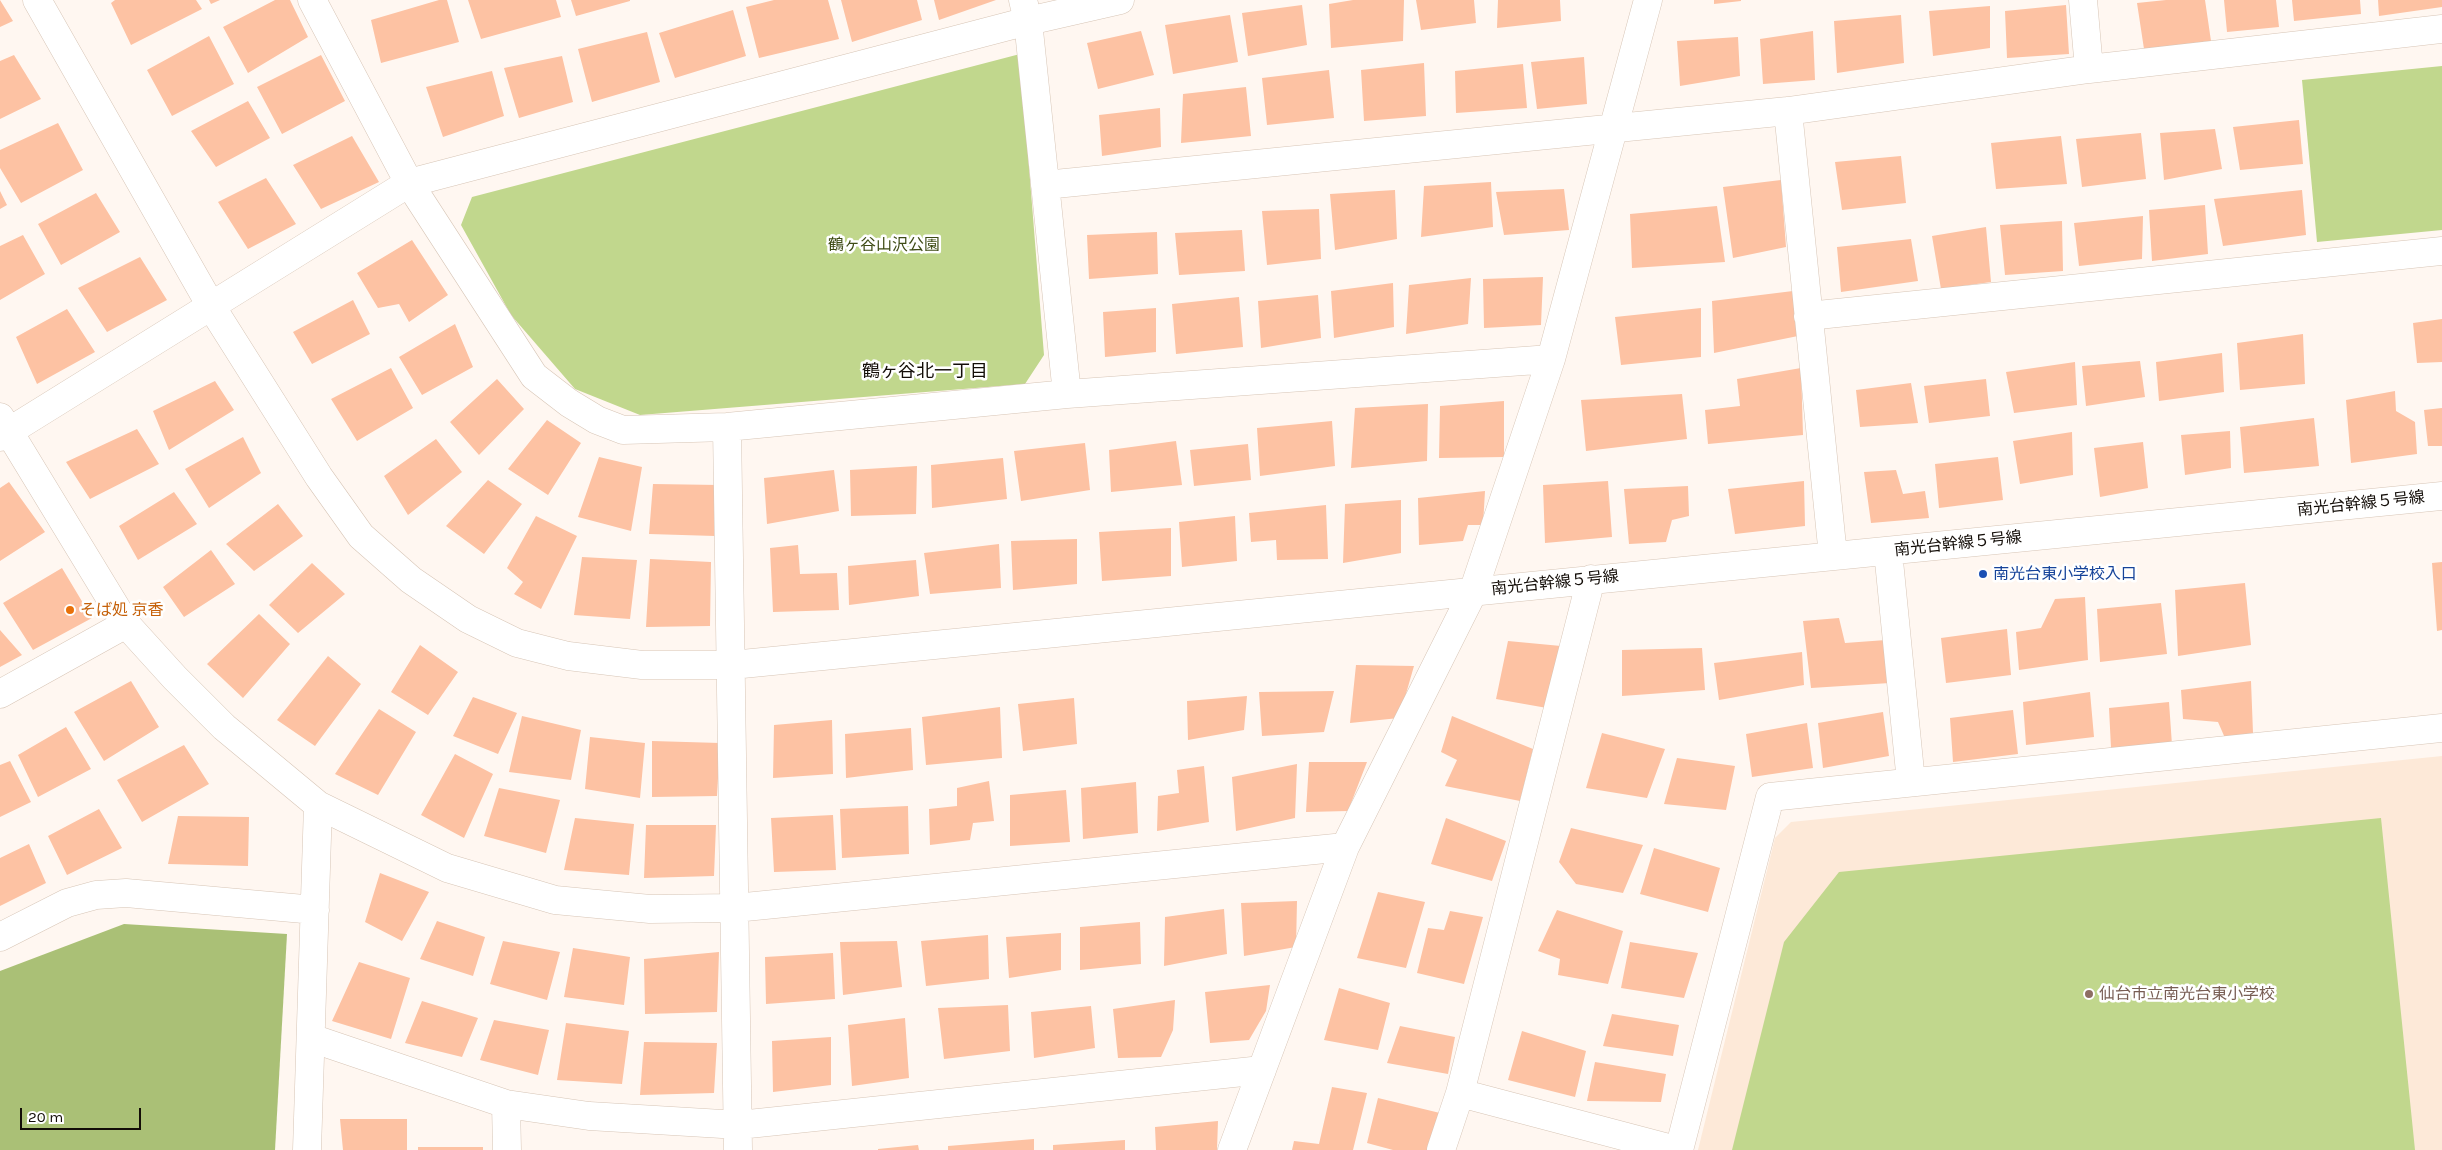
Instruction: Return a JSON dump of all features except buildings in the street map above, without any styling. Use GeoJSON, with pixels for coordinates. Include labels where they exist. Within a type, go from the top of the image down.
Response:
{"type":"FeatureCollection","features":[{"type":"Feature","properties":{"kind":"street","name":"南光台幹線５号線"},"geometry":{"type":"LineString","coordinates":[[37,0],[211,306],[319,477],[360,536],[411,580],[468,619],[517,643],[568,656],[642,665],[732,665],[2442,496]]}},
{"type":"Feature","properties":{"kind":"street"},"geometry":{"type":"LineString","coordinates":[[312,0],[409,183],[534,376],[569,403],[597,420],[623,430],[727,427],[1067,394],[1550,359]]}},
{"type":"Feature","properties":{"kind":"street"},"geometry":{"type":"LineString","coordinates":[[1120,0],[1025,11],[409,183],[211,306],[3,429],[126,624],[224,727],[318,804],[448,868],[555,900],[650,909],[735,908],[1345,847]]}},
{"type":"Feature","properties":{"kind":"street"},"geometry":{"type":"LineString","coordinates":[[1232,1150],[1345,847],[1473,592],[1550,359],[1648,0]]}},
{"type":"Feature","properties":{"kind":"street"},"geometry":{"type":"LineString","coordinates":[[2083,0],[2089,69]]}},
{"type":"Feature","properties":{"kind":"street"},"geometry":{"type":"LineString","coordinates":[[1025,11],[1067,394]]}},
{"type":"Feature","properties":{"kind":"street"},"geometry":{"type":"LineString","coordinates":[[1045,185],[1788,112],[2089,69],[2442,29]]}},
{"type":"Feature","properties":{"kind":"street"},"geometry":{"type":"LineString","coordinates":[[1788,112],[1833,556]]}},
{"type":"Feature","properties":{"kind":"street"},"geometry":{"type":"LineString","coordinates":[[1808,316],[2442,251]]}},
{"type":"Feature","properties":{"kind":"street"},"geometry":{"type":"LineString","coordinates":[[727,427],[739,1138]]}},
{"type":"Feature","properties":{"kind":"street"},"geometry":{"type":"LineString","coordinates":[[1888,551],[1911,782]]}},
{"type":"Feature","properties":{"kind":"street"},"geometry":{"type":"LineString","coordinates":[[1441,1150],[1460,1093],[1591,579]]}},
{"type":"Feature","properties":{"kind":"street"},"geometry":{"type":"LineString","coordinates":[[0,694],[126,624]]}},
{"type":"Feature","properties":{"kind":"street"},"geometry":{"type":"LineString","coordinates":[[1460,1093],[1677,1150],[1770,797],[2442,728]]}},
{"type":"Feature","properties":{"kind":"street"},"geometry":{"type":"LineString","coordinates":[[307,1150],[318,804]]}},
{"type":"Feature","properties":{"kind":"street"},"geometry":{"type":"LineString","coordinates":[[0,936],[66,903],[96,895],[126,893],[315,910]]}},
{"type":"Feature","properties":{"kind":"street"},"geometry":{"type":"LineString","coordinates":[[311,1038],[506,1104],[739,1138],[1262,1070]]}},
{"type":"Feature","properties":{"kind":"street"},"geometry":{"type":"LineString","coordinates":[[506,1104],[507,1150]]}},
{"type":"Feature","properties":{"kind":"shaded area","name":"仙台市立南光台東小学校"},"geometry":{"type":"Polygon","coordinates":[[[2442,756],[2442,1150],[1698,1150],[1775,838],[1791,822],[2442,756]]]}},
{"type":"Feature","properties":{"kind":"green space","name":"鶴ヶ谷山沢公園"},"geometry":{"type":"Polygon","coordinates":[[[1020,54],[1044,355],[1025,384],[640,415],[575,389],[511,315],[461,225],[472,197],[1020,54]]]}},
{"type":"Feature","properties":{"kind":"green space"},"geometry":{"type":"Polygon","coordinates":[[[2442,66],[2442,230],[2317,242],[2302,80],[2442,66]]]}},
{"type":"Feature","properties":{"kind":"green space","name":"仙台市立南光台東小学校"},"geometry":{"type":"Polygon","coordinates":[[[2381,818],[2415,1150],[1732,1150],[1784,942],[1839,872],[2381,818]]]}},
{"type":"Feature","properties":{"kind":"green space"},"geometry":{"type":"Polygon","coordinates":[[[124,924],[287,934],[275,1150],[0,1150],[0,971],[124,924]]]}},
{"type":"Feature","properties":{"kind":"place","name":"南光台東小学校入口"},"geometry":{"type":"Point","coordinates":[1983,574]}},
{"type":"Feature","properties":{"kind":"place","name":"そば処 京香"},"geometry":{"type":"Point","coordinates":[70,610]}},
{"type":"Feature","properties":{"kind":"place","name":"仙台市立南光台東小学校"},"geometry":{"type":"Point","coordinates":[2089,994]}},
{"type":"Feature","properties":{"kind":"district","name":"鶴ヶ谷北一丁目"},"geometry":{"type":"Point","coordinates":[925,372]}}]}
